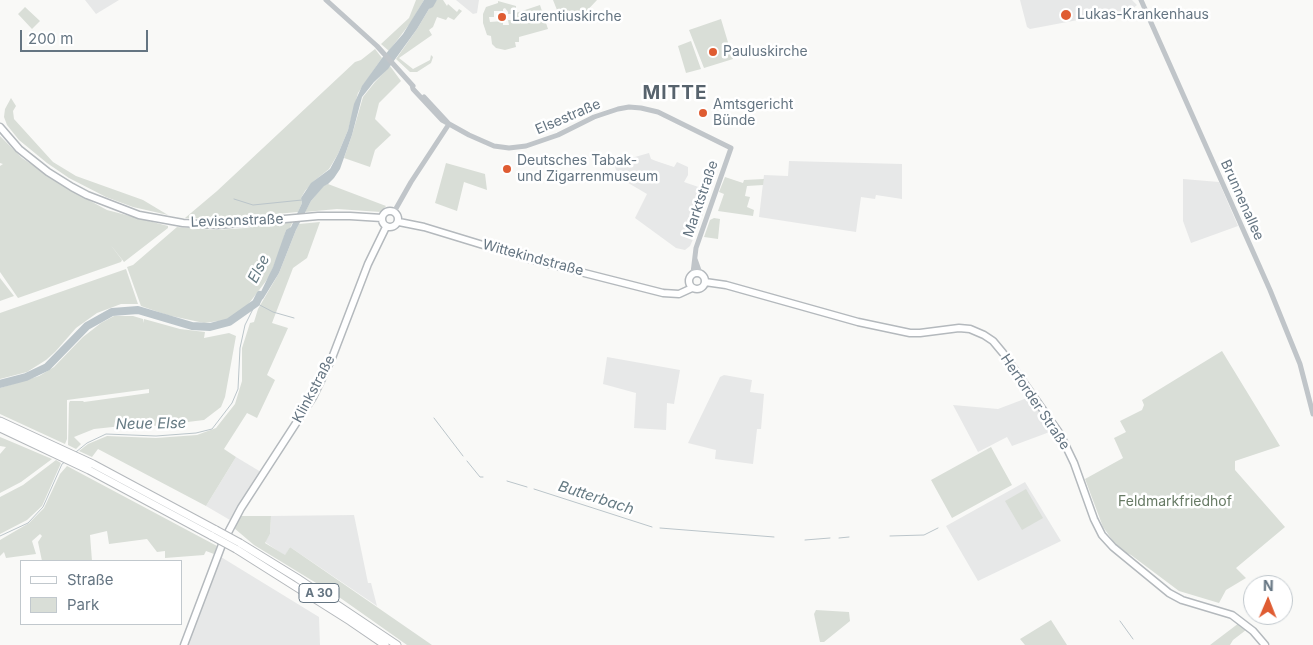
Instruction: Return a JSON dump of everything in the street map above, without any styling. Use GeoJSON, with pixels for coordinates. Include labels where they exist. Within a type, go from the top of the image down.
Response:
{"type":"FeatureCollection","features":[{"type":"Feature","properties":{"kind":"highway","name":"A 30"},"geometry":{"type":"LineString","coordinates":[[0,420],[304,582],[397,645]]}},
{"type":"Feature","properties":{"kind":"highway","name":"A 30"},"geometry":{"type":"LineString","coordinates":[[0,428],[50,447]]}},
{"type":"Feature","properties":{"kind":"highway","name":"A 30"},"geometry":{"type":"LineString","coordinates":[[238,546],[385,645]]}},
{"type":"Feature","properties":{"kind":"main road","name":"Levisonstraße"},"geometry":{"type":"LineString","coordinates":[[0,127],[19,149],[48,172],[87,196],[122,210],[154,218],[183,223],[217,225],[318,216],[382,218]]}},
{"type":"Feature","properties":{"kind":"main road"},"geometry":{"type":"LineString","coordinates":[[387,212],[394,212],[398,216],[398,222],[394,227],[386,227],[382,218],[387,212]]}},
{"type":"Feature","properties":{"kind":"main road","name":"Wittekindstraße"},"geometry":{"type":"LineString","coordinates":[[398,222],[424,227],[530,259],[667,294],[679,294],[691,285],[699,289],[701,276]]}},
{"type":"Feature","properties":{"kind":"main road","name":"Klinkstraße"},"geometry":{"type":"LineString","coordinates":[[184,645],[223,542],[241,508],[313,397],[332,358],[370,258],[386,227]]}},
{"type":"Feature","properties":{"kind":"main road"},"geometry":{"type":"LineString","coordinates":[[691,285],[689,279],[701,276]]}},
{"type":"Feature","properties":{"kind":"main road","name":"Herforder Straße"},"geometry":{"type":"LineString","coordinates":[[701,276],[726,285],[794,302],[858,322],[920,333],[964,328],[984,335],[1003,353],[1060,434],[1074,463],[1094,519],[1102,535],[1113,548],[1176,597],[1225,612],[1239,619],[1254,631],[1265,645]]}},
{"type":"Feature","properties":{"kind":"street","name":"Elsestraße"},"geometry":{"type":"LineString","coordinates":[[326,0],[380,48],[449,124],[488,144],[518,148],[548,139],[588,119],[629,107],[649,109],[731,148]]}},
{"type":"Feature","properties":{"kind":"street","name":"Brunnenallee"},"geometry":{"type":"LineString","coordinates":[[1140,0],[1270,290],[1300,364],[1313,414]]}},
{"type":"Feature","properties":{"kind":"street"},"geometry":{"type":"LineString","coordinates":[[394,212],[449,124]]}},
{"type":"Feature","properties":{"kind":"street","name":"Marktstraße"},"geometry":{"type":"LineString","coordinates":[[701,276],[695,258],[696,248],[731,148]]}},
{"type":"Feature","properties":{"kind":"shaded area"},"geometry":{"type":"Polygon","coordinates":[[[85,0],[119,0],[96,14],[85,0]]]}},
{"type":"Feature","properties":{"kind":"shaded area"},"geometry":{"type":"Polygon","coordinates":[[[424,0],[437,0],[388,69],[362,97],[352,135],[340,169],[334,178],[311,201],[296,230],[279,273],[263,299],[256,302],[273,267],[286,230],[291,227],[302,203],[301,198],[311,183],[330,169],[338,154],[348,130],[354,104],[362,86],[382,58],[403,34],[424,0]]]}},
{"type":"Feature","properties":{"kind":"shaded area"},"geometry":{"type":"Polygon","coordinates":[[[456,0],[479,0],[477,13],[473,14],[456,0]]]}},
{"type":"Feature","properties":{"kind":"shaded area","name":"Lukas-Krankenhaus"},"geometry":{"type":"Polygon","coordinates":[[[1020,0],[1132,0],[1137,5],[1131,10],[1030,29],[1027,27],[1020,0]]]}},
{"type":"Feature","properties":{"kind":"shaded area"},"geometry":{"type":"Polygon","coordinates":[[[649,153],[651,159],[656,161],[674,167],[677,162],[688,167],[688,175],[684,182],[710,191],[699,226],[690,246],[685,250],[676,248],[635,218],[647,194],[618,177],[614,163],[649,153]]]}},
{"type":"Feature","properties":{"kind":"shaded area"},"geometry":{"type":"Polygon","coordinates":[[[789,161],[902,164],[902,199],[876,195],[875,199],[861,197],[856,232],[759,217],[764,175],[788,176],[789,161]]]}},
{"type":"Feature","properties":{"kind":"shaded area"},"geometry":{"type":"Polygon","coordinates":[[[1183,179],[1219,182],[1238,226],[1191,243],[1183,221],[1183,179]]]}},
{"type":"Feature","properties":{"kind":"shaded area"},"geometry":{"type":"Polygon","coordinates":[[[607,357],[680,370],[674,404],[667,403],[666,430],[634,428],[636,393],[603,384],[607,357]]]}},
{"type":"Feature","properties":{"kind":"shaded area"},"geometry":{"type":"Polygon","coordinates":[[[724,375],[752,380],[750,392],[764,394],[761,429],[757,429],[753,464],[715,459],[716,450],[688,443],[720,377],[724,375]]]}},
{"type":"Feature","properties":{"kind":"shaded area"},"geometry":{"type":"Polygon","coordinates":[[[1027,398],[1032,398],[1055,430],[1012,446],[1007,437],[978,452],[953,405],[998,409],[1027,398]]]}},
{"type":"Feature","properties":{"kind":"shaded area"},"geometry":{"type":"Polygon","coordinates":[[[236,457],[261,472],[230,520],[206,506],[236,457]]]}},
{"type":"Feature","properties":{"kind":"shaded area"},"geometry":{"type":"Polygon","coordinates":[[[1025,482],[1061,541],[978,581],[946,526],[1025,482]]]}},
{"type":"Feature","properties":{"kind":"shaded area"},"geometry":{"type":"Polygon","coordinates":[[[354,515],[368,583],[371,583],[377,606],[290,547],[285,556],[265,542],[270,534],[271,516],[354,515]]]}},
{"type":"Feature","properties":{"kind":"shaded area"},"geometry":{"type":"Polygon","coordinates":[[[221,557],[319,617],[320,645],[187,645],[221,557]]]}},
{"type":"Feature","properties":{"kind":"green space"},"geometry":{"type":"Polygon","coordinates":[[[416,0],[424,0],[411,22],[389,51],[381,44],[409,18],[416,0]]]}},
{"type":"Feature","properties":{"kind":"green space"},"geometry":{"type":"Polygon","coordinates":[[[437,0],[443,0],[447,6],[448,4],[457,12],[459,9],[462,11],[454,20],[448,17],[446,20],[437,17],[433,27],[429,30],[432,35],[399,58],[413,69],[430,60],[431,55],[433,57],[431,63],[417,72],[410,72],[396,59],[437,0]]]}},
{"type":"Feature","properties":{"kind":"green space"},"geometry":{"type":"Polygon","coordinates":[[[553,0],[597,0],[583,15],[566,23],[564,18],[559,15],[553,0]]]}},
{"type":"Feature","properties":{"kind":"green space"},"geometry":{"type":"Polygon","coordinates":[[[498,1],[516,6],[516,13],[540,5],[548,29],[519,37],[519,42],[515,42],[516,47],[505,50],[496,48],[492,44],[491,36],[487,35],[483,23],[483,14],[486,7],[498,3],[498,1]],[[505,8],[503,11],[494,11],[494,17],[489,17],[490,22],[503,21],[503,25],[509,25],[508,20],[512,20],[512,14],[508,14],[505,8]]]}},
{"type":"Feature","properties":{"kind":"green space"},"geometry":{"type":"Polygon","coordinates":[[[25,7],[40,21],[32,29],[18,14],[25,7]]]}},
{"type":"Feature","properties":{"kind":"green space"},"geometry":{"type":"Polygon","coordinates":[[[721,19],[733,59],[704,68],[689,30],[721,19]]]}},
{"type":"Feature","properties":{"kind":"green space"},"geometry":{"type":"Polygon","coordinates":[[[691,41],[701,69],[686,73],[678,46],[691,41]]]}},
{"type":"Feature","properties":{"kind":"green space"},"geometry":{"type":"Polygon","coordinates":[[[375,49],[382,58],[358,93],[348,130],[338,154],[329,169],[305,191],[301,198],[302,203],[298,212],[221,219],[185,218],[217,191],[355,62],[361,60],[375,49]]]}},
{"type":"Feature","properties":{"kind":"green space"},"geometry":{"type":"Polygon","coordinates":[[[390,66],[401,81],[379,103],[375,119],[391,135],[375,150],[370,167],[344,158],[363,97],[390,66]]]}},
{"type":"Feature","properties":{"kind":"green space"},"geometry":{"type":"Polygon","coordinates":[[[11,98],[16,106],[13,111],[14,119],[53,162],[76,176],[143,200],[168,215],[133,207],[106,197],[69,178],[47,163],[19,140],[7,125],[4,117],[5,109],[11,98]]]}},
{"type":"Feature","properties":{"kind":"green space"},"geometry":{"type":"Polygon","coordinates":[[[0,136],[22,158],[70,190],[107,210],[168,226],[168,228],[124,262],[110,244],[122,260],[121,262],[18,298],[0,272],[0,166],[3,164],[0,163],[0,136]]]}},
{"type":"Feature","properties":{"kind":"green space"},"geometry":{"type":"Polygon","coordinates":[[[446,163],[485,174],[487,190],[464,182],[457,211],[435,203],[446,163]]]}},
{"type":"Feature","properties":{"kind":"green space"},"geometry":{"type":"Polygon","coordinates":[[[725,177],[743,183],[744,180],[764,179],[763,185],[747,186],[745,196],[750,197],[747,207],[754,210],[753,216],[718,211],[724,194],[719,192],[725,177]]]}},
{"type":"Feature","properties":{"kind":"green space"},"geometry":{"type":"Polygon","coordinates":[[[328,184],[386,206],[381,212],[337,209],[305,212],[324,185],[328,184]]]}},
{"type":"Feature","properties":{"kind":"green space"},"geometry":{"type":"Polygon","coordinates":[[[714,218],[720,219],[718,239],[704,237],[710,220],[714,218]]]}},
{"type":"Feature","properties":{"kind":"green space"},"geometry":{"type":"Polygon","coordinates":[[[293,221],[289,230],[286,230],[280,251],[269,277],[247,306],[226,320],[204,323],[167,315],[141,306],[127,267],[133,265],[177,227],[216,230],[293,221]]]}},
{"type":"Feature","properties":{"kind":"green space"},"geometry":{"type":"Polygon","coordinates":[[[320,222],[307,258],[293,268],[272,323],[288,328],[267,375],[275,380],[257,418],[247,413],[224,449],[236,457],[206,506],[98,449],[92,457],[79,451],[88,444],[107,436],[156,438],[197,435],[216,428],[235,404],[242,381],[242,348],[250,323],[254,322],[258,309],[279,273],[299,224],[320,222]]]}},
{"type":"Feature","properties":{"kind":"green space"},"geometry":{"type":"Polygon","coordinates":[[[126,269],[138,304],[121,304],[97,313],[76,328],[46,360],[27,372],[0,379],[0,313],[126,269]]]}},
{"type":"Feature","properties":{"kind":"green space"},"geometry":{"type":"Polygon","coordinates":[[[0,278],[14,296],[0,301],[0,278]]]}},
{"type":"Feature","properties":{"kind":"green space"},"geometry":{"type":"Polygon","coordinates":[[[114,316],[133,316],[143,319],[144,323],[144,319],[180,329],[205,332],[204,338],[229,333],[236,336],[225,397],[221,407],[204,420],[138,428],[122,426],[94,429],[74,437],[81,444],[76,449],[68,445],[70,401],[84,402],[149,393],[149,389],[67,400],[67,439],[65,444],[0,414],[0,388],[39,376],[54,367],[83,337],[114,316]]]}},
{"type":"Feature","properties":{"kind":"green space","name":"Feldmarkfriedhof"},"geometry":{"type":"Polygon","coordinates":[[[1222,351],[1280,446],[1235,461],[1235,470],[1285,527],[1236,568],[1243,575],[1243,580],[1226,590],[1219,603],[1179,591],[1131,555],[1124,552],[1103,527],[1085,479],[1123,458],[1114,438],[1126,432],[1120,421],[1142,410],[1144,405],[1142,400],[1222,351]]]}},
{"type":"Feature","properties":{"kind":"green space"},"geometry":{"type":"Polygon","coordinates":[[[0,437],[52,459],[21,482],[0,493],[0,454],[6,447],[0,446],[0,437]]]}},
{"type":"Feature","properties":{"kind":"green space"},"geometry":{"type":"Polygon","coordinates":[[[991,447],[1012,485],[952,518],[931,480],[991,447]]]}},
{"type":"Feature","properties":{"kind":"green space"},"geometry":{"type":"Polygon","coordinates":[[[56,460],[61,463],[42,506],[27,520],[0,534],[0,497],[23,485],[56,460]]]}},
{"type":"Feature","properties":{"kind":"green space"},"geometry":{"type":"Polygon","coordinates":[[[67,466],[217,546],[214,554],[206,551],[204,555],[165,558],[165,551],[157,552],[147,539],[109,544],[107,531],[90,535],[92,560],[42,560],[38,542],[42,536],[40,534],[32,541],[36,554],[6,558],[4,552],[0,556],[0,540],[29,523],[44,508],[60,474],[67,466]]]}},
{"type":"Feature","properties":{"kind":"green space"},"geometry":{"type":"Polygon","coordinates":[[[1026,489],[1043,518],[1022,530],[1005,501],[1026,489]]]}},
{"type":"Feature","properties":{"kind":"green space"},"geometry":{"type":"Polygon","coordinates":[[[241,516],[271,516],[270,534],[265,543],[285,555],[290,547],[432,645],[407,645],[339,597],[254,545],[234,528],[241,516]]]}},
{"type":"Feature","properties":{"kind":"green space"},"geometry":{"type":"Polygon","coordinates":[[[816,610],[849,612],[850,621],[824,642],[820,642],[814,614],[816,610]]]}},
{"type":"Feature","properties":{"kind":"green space"},"geometry":{"type":"Polygon","coordinates":[[[1051,620],[1067,645],[1025,645],[1020,639],[1051,620]]]}},
{"type":"Feature","properties":{"kind":"green space"},"geometry":{"type":"Polygon","coordinates":[[[1239,623],[1246,630],[1233,640],[1230,645],[1210,645],[1239,623]]]}},
{"type":"Feature","properties":{"kind":"waterway"},"geometry":{"type":"LineString","coordinates":[[234,199],[253,205],[302,200]]}},
{"type":"Feature","properties":{"kind":"waterway","name":"Else"},"geometry":{"type":"LineString","coordinates":[[0,384],[26,377],[47,367],[87,326],[112,312],[138,310],[192,326],[210,327],[229,322],[256,303],[260,295]]}},
{"type":"Feature","properties":{"kind":"waterway","name":"Neue Else"},"geometry":{"type":"LineString","coordinates":[[76,452],[87,443],[106,434],[156,436],[196,433],[212,429],[232,403],[238,389],[240,348],[245,325],[256,303],[273,312],[294,318]]}},
{"type":"Feature","properties":{"kind":"waterway","name":"Butterbach"},"geometry":{"type":"LineString","coordinates":[[434,418],[463,456]]}},
{"type":"Feature","properties":{"kind":"waterway","name":"Butterbach"},"geometry":{"type":"LineString","coordinates":[[467,461],[480,477],[483,477]]}},
{"type":"Feature","properties":{"kind":"waterway","name":"Neue Else"},"geometry":{"type":"LineString","coordinates":[[0,536],[28,523],[43,507],[62,464],[65,462]]}},
{"type":"Feature","properties":{"kind":"waterway","name":"Butterbach"},"geometry":{"type":"LineString","coordinates":[[507,481],[527,487]]}},
{"type":"Feature","properties":{"kind":"waterway","name":"Butterbach"},"geometry":{"type":"LineString","coordinates":[[534,489],[652,527]]}},
{"type":"Feature","properties":{"kind":"waterway","name":"Butterbach"},"geometry":{"type":"LineString","coordinates":[[660,528],[774,537]]}},
{"type":"Feature","properties":{"kind":"waterway","name":"Butterbach"},"geometry":{"type":"LineString","coordinates":[[890,536],[924,535],[938,528]]}},
{"type":"Feature","properties":{"kind":"waterway","name":"Butterbach"},"geometry":{"type":"LineString","coordinates":[[839,538],[849,537]]}},
{"type":"Feature","properties":{"kind":"waterway","name":"Butterbach"},"geometry":{"type":"LineString","coordinates":[[805,540],[830,538]]}},
{"type":"Feature","properties":{"kind":"waterway","name":"Butterbach"},"geometry":{"type":"LineString","coordinates":[[1120,621],[1133,639]]}},
{"type":"Feature","properties":{"kind":"place","name":"Lukas-Krankenhaus"},"geometry":{"type":"Point","coordinates":[1066,15]}},
{"type":"Feature","properties":{"kind":"place","name":"Laurentiuskirche"},"geometry":{"type":"Point","coordinates":[502,17]}},
{"type":"Feature","properties":{"kind":"place","name":"Pauluskirche"},"geometry":{"type":"Point","coordinates":[713,52]}},
{"type":"Feature","properties":{"kind":"place","name":"Amtsgericht Bünde"},"geometry":{"type":"Point","coordinates":[703,113]}},
{"type":"Feature","properties":{"kind":"place","name":"Deutsches Tabak- und Zigarrenmuseum"},"geometry":{"type":"Point","coordinates":[507,169]}},
{"type":"Feature","properties":{"kind":"district","name":"MITTE"},"geometry":{"type":"Point","coordinates":[675,93]}}]}
